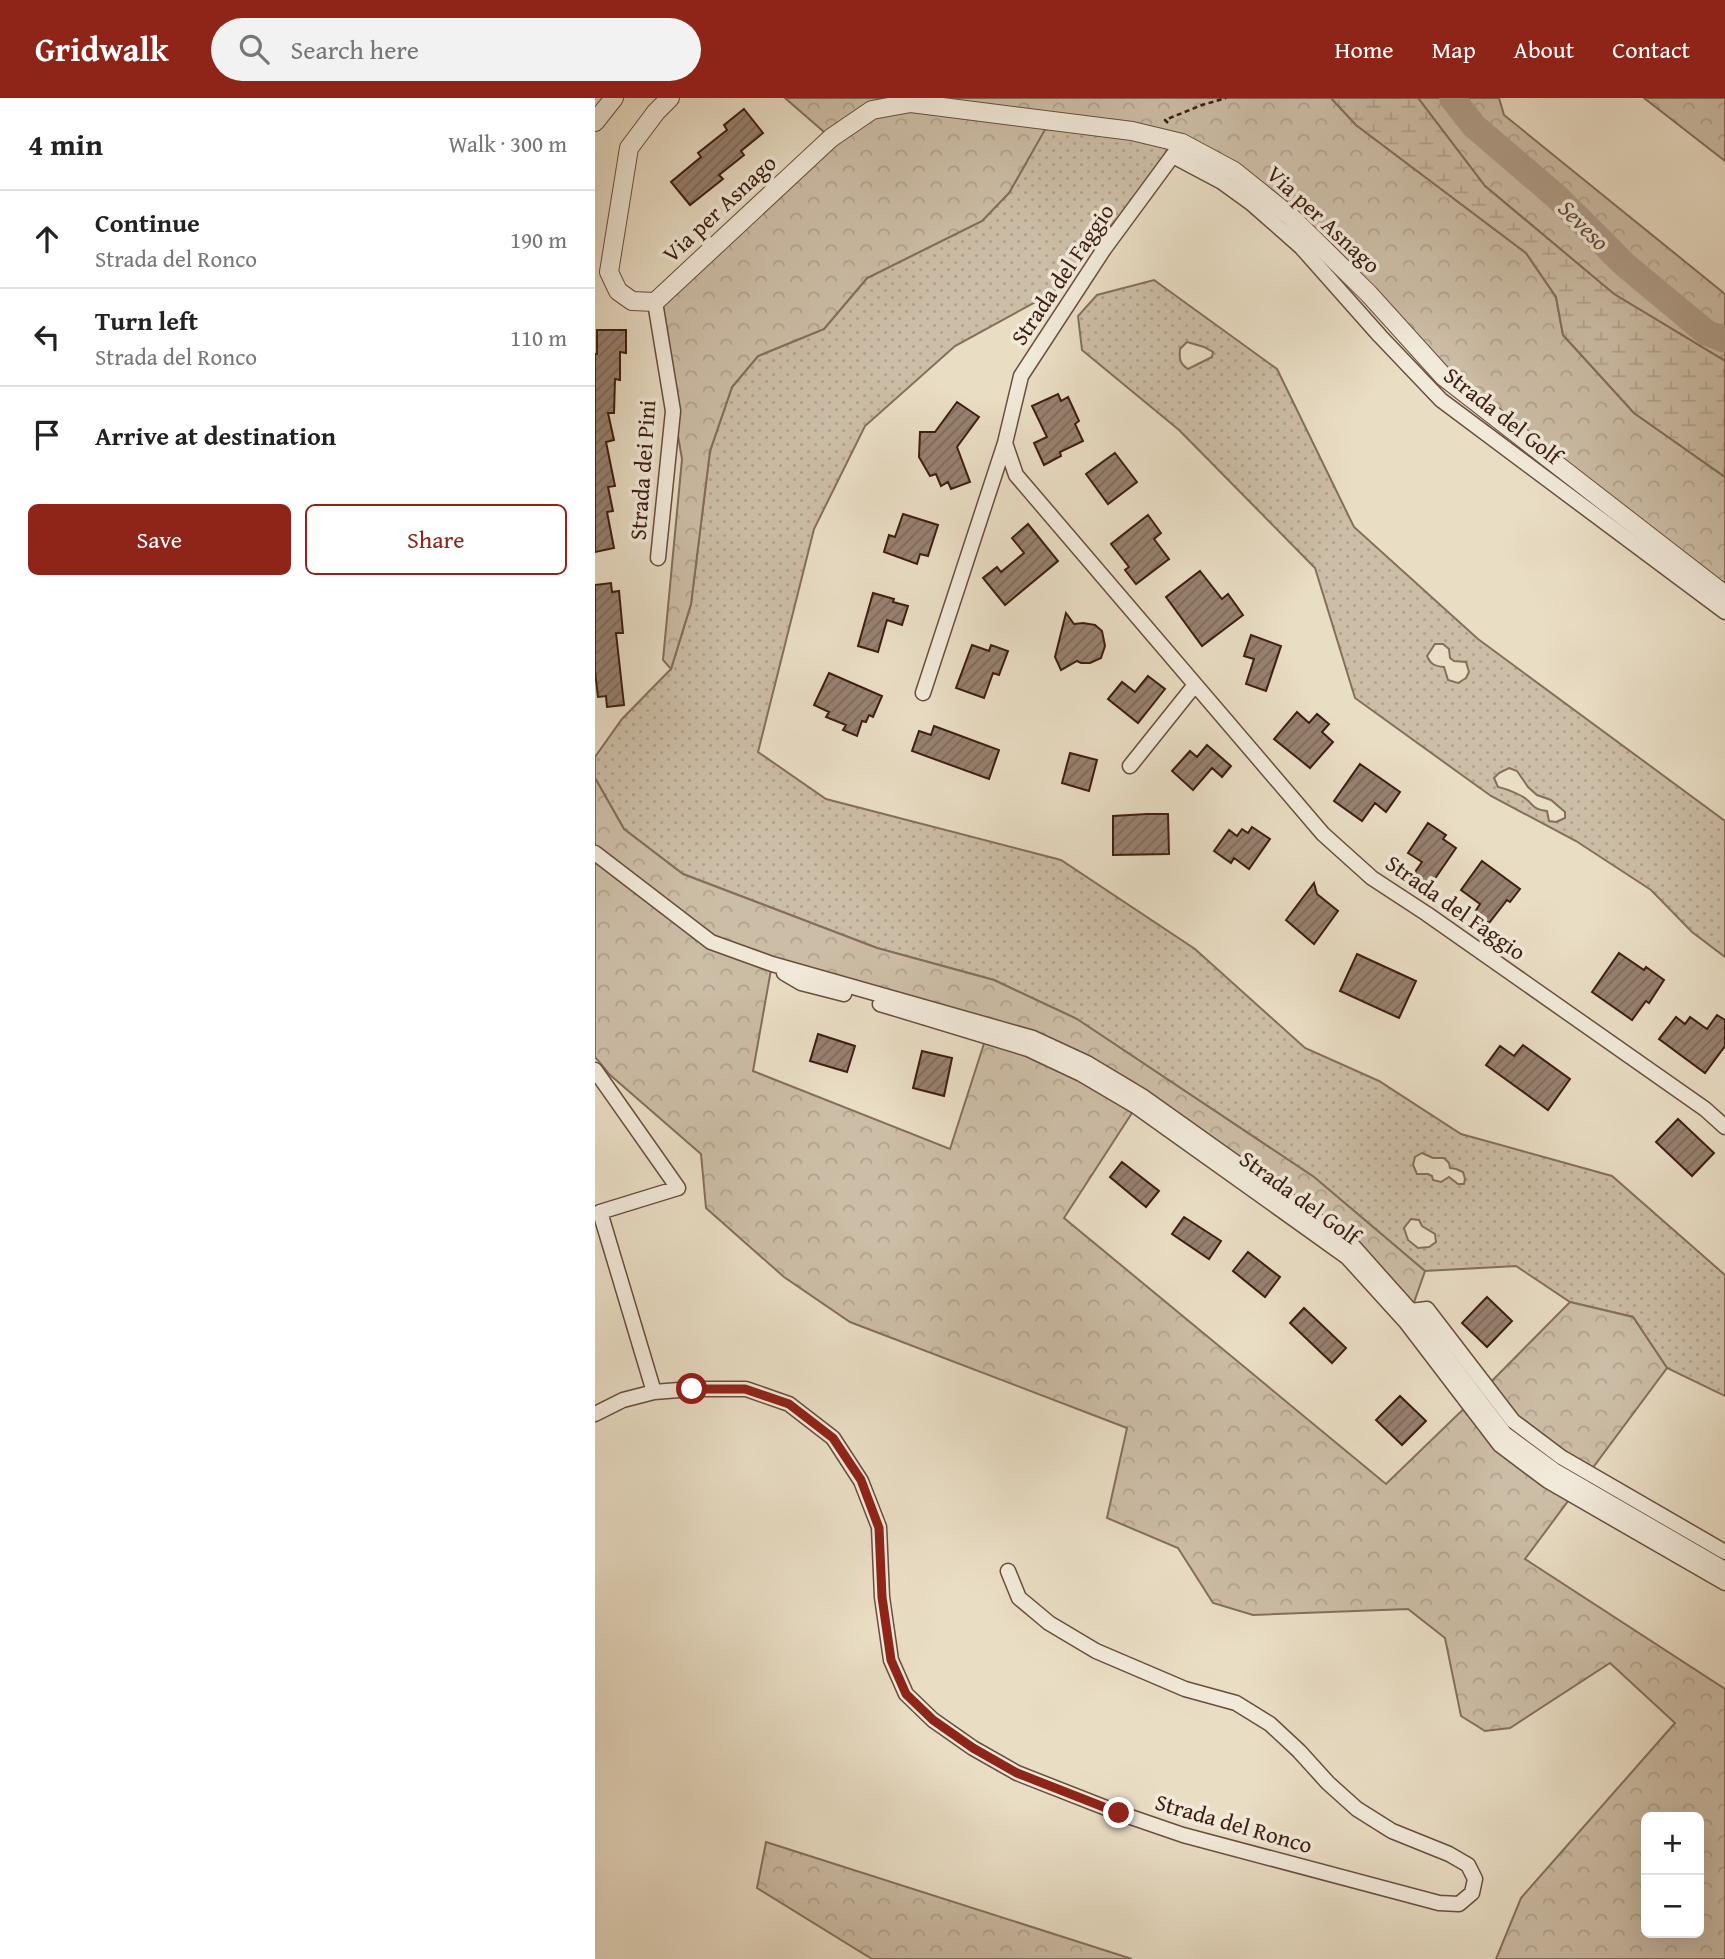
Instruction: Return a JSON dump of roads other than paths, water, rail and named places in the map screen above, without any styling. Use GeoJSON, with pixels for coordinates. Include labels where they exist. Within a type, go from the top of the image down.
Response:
{"type":"FeatureCollection","features":[{"type":"Feature","properties":{"kind":"street"},"geometry":{"type":"LineString","coordinates":[[595,122],[614,98]]}},
{"type":"Feature","properties":{"kind":"street"},"geometry":{"type":"LineString","coordinates":[[655,302],[632,301],[618,291],[608,272],[629,148],[670,98]]}},
{"type":"Feature","properties":{"kind":"street","name":"Via per Asnago"},"geometry":{"type":"LineString","coordinates":[[655,302],[831,138],[872,110],[911,103],[1132,131],[1234,171],[1290,216],[1369,295],[1444,377],[1725,595]]}},
{"type":"Feature","properties":{"kind":"street","name":"Strada del Faggio"},"geometry":{"type":"LineString","coordinates":[[923,692],[1005,443],[1021,376],[1104,249],[1178,149]]}},
{"type":"Feature","properties":{"kind":"street","name":"Strada del Golf"},"geometry":{"type":"LineString","coordinates":[[1178,149],[1251,203],[1301,247],[1441,400],[1725,612]]}},
{"type":"Feature","properties":{"kind":"street","name":"Strada dei Pini"},"geometry":{"type":"LineString","coordinates":[[655,302],[674,411],[658,558]]}},
{"type":"Feature","properties":{"kind":"street","name":"Strada del Faggio"},"geometry":{"type":"LineString","coordinates":[[1005,443],[1016,475],[1323,835],[1372,878],[1705,1109],[1725,1127]]}},
{"type":"Feature","properties":{"kind":"street"},"geometry":{"type":"LineString","coordinates":[[1130,766],[1194,686]]}},
{"type":"Feature","properties":{"kind":"street","name":"Strada del Golf"},"geometry":{"type":"LineString","coordinates":[[595,853],[711,942],[772,964],[1033,1038],[1087,1063],[1142,1096],[1353,1246],[1411,1311],[1506,1434],[1554,1470],[1725,1569]]}},
{"type":"Feature","properties":{"kind":"street","name":"Strada del Golf"},"geometry":{"type":"LineString","coordinates":[[772,964],[801,983],[861,998],[1028,1049],[1081,1074],[1137,1107],[1347,1257],[1406,1322],[1500,1445],[1548,1481],[1725,1583]]}},
{"type":"Feature","properties":{"kind":"street"},"geometry":{"type":"LineString","coordinates":[[595,1070],[678,1188],[600,1212],[654,1392]]}},
{"type":"Feature","properties":{"kind":"street","name":"Strada del Golf"},"geometry":{"type":"LineString","coordinates":[[1411,1311],[1427,1309],[1513,1421],[1561,1457],[1725,1552]]}},
{"type":"Feature","properties":{"kind":"street","name":"Strada del Ronco"},"geometry":{"type":"LineString","coordinates":[[595,1414],[623,1400],[654,1392],[745,1389],[789,1404],[833,1438],[861,1480],[879,1528],[884,1610],[891,1660],[906,1694],[933,1720],[973,1748],[1017,1773],[1183,1835],[1439,1902],[1459,1904],[1472,1894],[1475,1879],[1468,1865],[1449,1854],[1392,1831],[1357,1809],[1270,1724],[1237,1703],[1185,1689],[1095,1651],[1049,1623],[1019,1598],[1008,1571]]}},
{"type":"Feature","properties":{"kind":"waterway","name":"Seveso"},"geometry":{"type":"LineString","coordinates":[[1452,98],[1474,126],[1558,198],[1625,265],[1707,333],[1725,340]]}}]}
